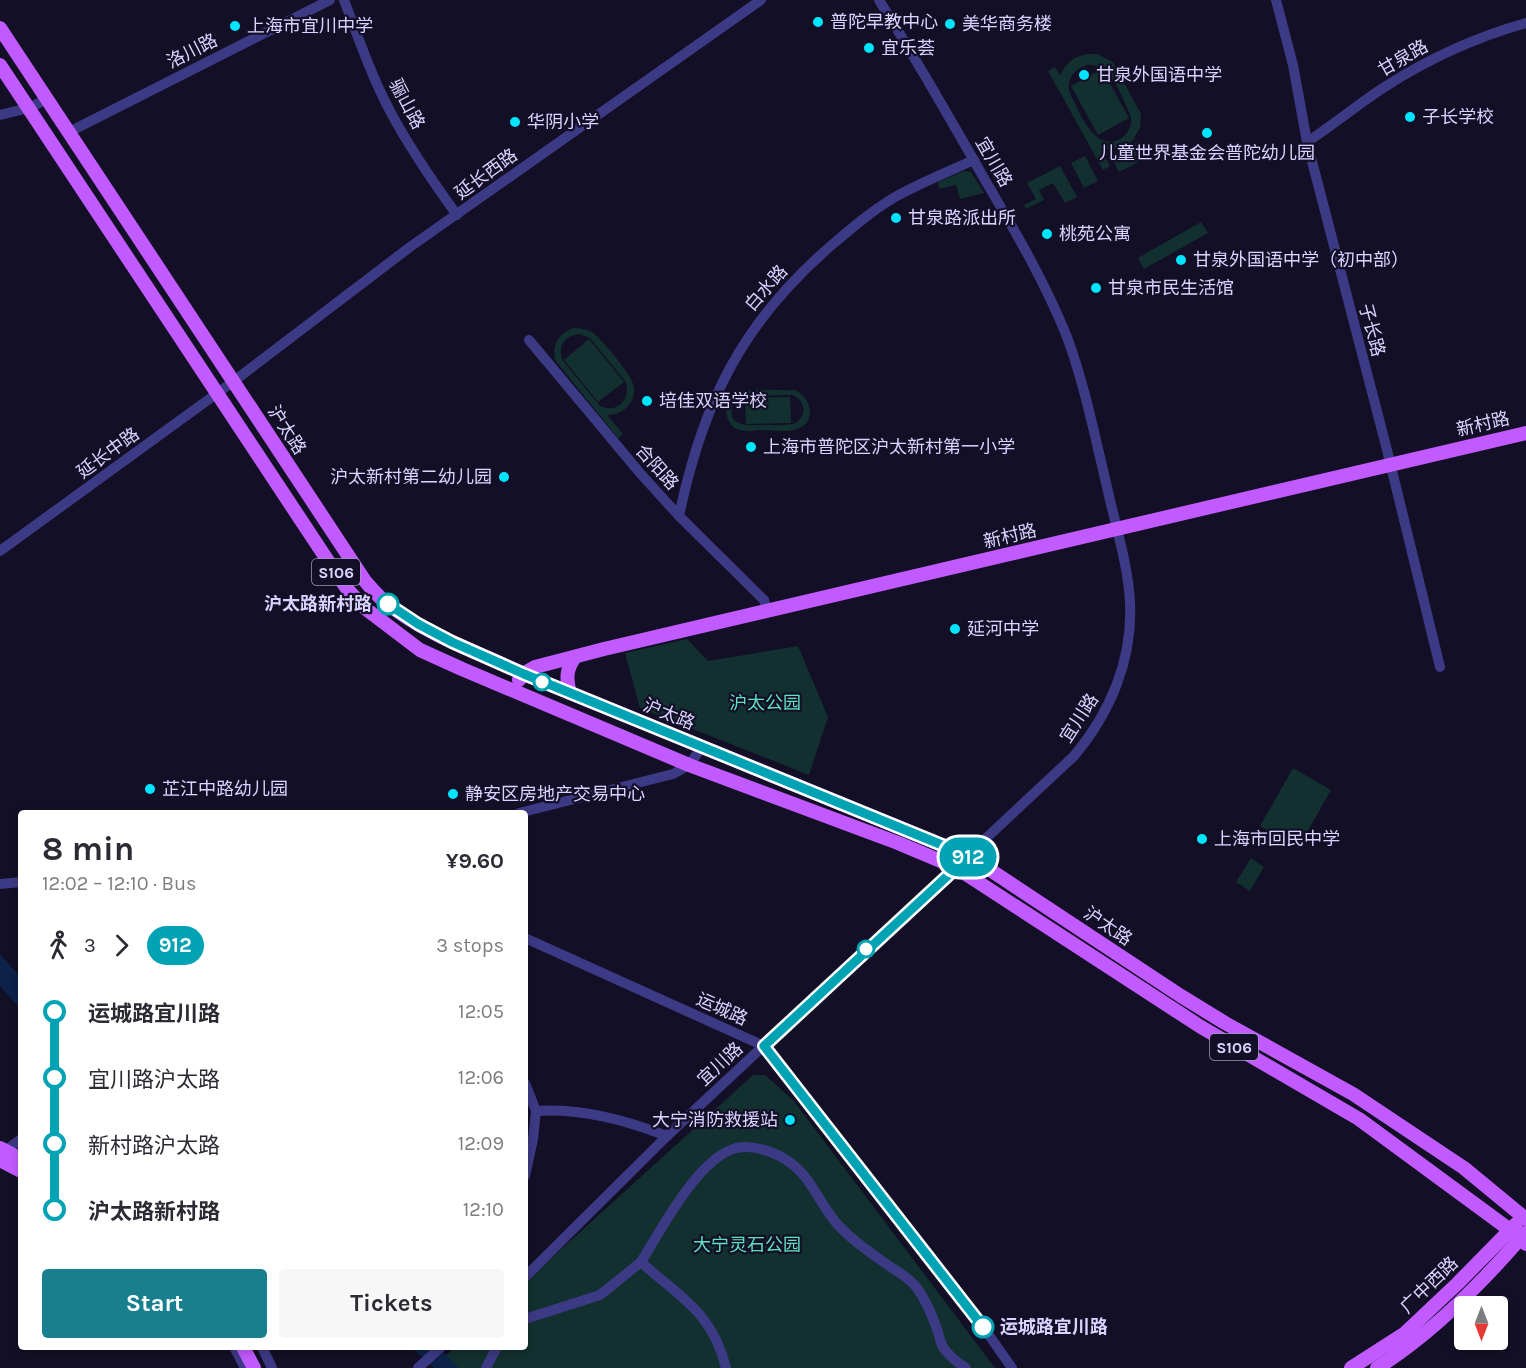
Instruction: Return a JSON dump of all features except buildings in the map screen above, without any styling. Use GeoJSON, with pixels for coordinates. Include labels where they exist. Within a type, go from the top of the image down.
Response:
{"type":"FeatureCollection","features":[{"type":"Feature","properties":{"kind":"main road","name":"沪太路"},"geometry":{"type":"LineString","coordinates":[[0,28],[365,581],[386,603],[418,624],[452,642],[524,674],[969,856],[1190,1002],[1353,1094],[1464,1168],[1525,1216]]}},
{"type":"Feature","properties":{"kind":"main road","name":"沪太路"},"geometry":{"type":"LineString","coordinates":[[0,65],[326,558],[348,590],[366,609],[420,650],[511,690],[689,765],[898,843],[955,867],[1201,1027],[1359,1119],[1521,1236]]}},
{"type":"Feature","properties":{"kind":"main road","name":"新村路"},"geometry":{"type":"LineString","coordinates":[[511,690],[524,674],[535,667],[766,610],[1526,433]]}},
{"type":"Feature","properties":{"kind":"main road"},"geometry":{"type":"LineString","coordinates":[[570,693],[567,679],[569,665],[575,657]]}},
{"type":"Feature","properties":{"kind":"main road"},"geometry":{"type":"LineString","coordinates":[[1,1153],[18,1157]]}},
{"type":"Feature","properties":{"kind":"main road"},"geometry":{"type":"LineString","coordinates":[[1,1153],[18,1167]]}},
{"type":"Feature","properties":{"kind":"main road","name":"广中西路"},"geometry":{"type":"LineString","coordinates":[[1377,1368],[1405,1350],[1458,1303],[1521,1236],[1525,1216]]}},
{"type":"Feature","properties":{"kind":"main road","name":"广中西路"},"geometry":{"type":"LineString","coordinates":[[1351,1368],[1404,1334],[1458,1283],[1521,1236]]}},
{"type":"Feature","properties":{"kind":"main road"},"geometry":{"type":"LineString","coordinates":[[245,1350],[254,1368]]}},
{"type":"Feature","properties":{"kind":"main road"},"geometry":{"type":"LineString","coordinates":[[255,1350],[264,1368]]}},
{"type":"Feature","properties":{"kind":"street","name":"洛川路"},"geometry":{"type":"LineString","coordinates":[[69,132],[330,0]]}},
{"type":"Feature","properties":{"kind":"street","name":"骊山路"},"geometry":{"type":"LineString","coordinates":[[344,0],[375,80],[390,111],[457,216]]}},
{"type":"Feature","properties":{"kind":"street","name":"延长西路"},"geometry":{"type":"LineString","coordinates":[[234,381],[410,247],[761,0]]}},
{"type":"Feature","properties":{"kind":"street","name":"宜川路"},"geometry":{"type":"LineString","coordinates":[[528,1274],[667,1136],[1074,756],[1092,733],[1113,695],[1126,658],[1130,616],[1128,583],[1084,390],[1067,339],[1044,285],[974,160],[879,0]]}},
{"type":"Feature","properties":{"kind":"street","name":"子长路"},"geometry":{"type":"LineString","coordinates":[[1276,0],[1293,65],[1307,142],[1440,667]]}},
{"type":"Feature","properties":{"kind":"street","name":"甘泉路"},"geometry":{"type":"LineString","coordinates":[[1307,142],[1383,88],[1415,69],[1458,47],[1526,22]]}},
{"type":"Feature","properties":{"kind":"street"},"geometry":{"type":"LineString","coordinates":[[0,115],[29,108],[47,99]]}},
{"type":"Feature","properties":{"kind":"street","name":"白水路"},"geometry":{"type":"LineString","coordinates":[[679,516],[694,456],[717,392],[741,348],[770,306],[816,259],[874,211],[908,190],[974,160]]}},
{"type":"Feature","properties":{"kind":"street","name":"合阳路"},"geometry":{"type":"LineString","coordinates":[[529,340],[633,465],[679,516],[764,600],[766,610]]}},
{"type":"Feature","properties":{"kind":"street","name":"延长中路"},"geometry":{"type":"LineString","coordinates":[[0,551],[234,381]]}},
{"type":"Feature","properties":{"kind":"street"},"geometry":{"type":"LineString","coordinates":[[528,811],[673,774],[689,765],[702,747]]}},
{"type":"Feature","properties":{"kind":"street"},"geometry":{"type":"LineString","coordinates":[[0,884],[18,882]]}},
{"type":"Feature","properties":{"kind":"street","name":"运城路"},"geometry":{"type":"LineString","coordinates":[[528,939],[764,1046],[984,1328],[1011,1368]]}},
{"type":"Feature","properties":{"kind":"street"},"geometry":{"type":"LineString","coordinates":[[528,1091],[536,1111],[528,1162]]}},
{"type":"Feature","properties":{"kind":"street"},"geometry":{"type":"LineString","coordinates":[[536,1111],[551,1110],[609,1118],[667,1136]]}},
{"type":"Feature","properties":{"kind":"street"},"geometry":{"type":"LineString","coordinates":[[1,1153],[18,1142]]}},
{"type":"Feature","properties":{"kind":"street"},"geometry":{"type":"LineString","coordinates":[[528,1318],[600,1295],[641,1262],[704,1168],[715,1159],[736,1148],[755,1147],[791,1163],[802,1173],[838,1225],[855,1241],[910,1280],[919,1290],[929,1309],[943,1346],[958,1363],[966,1368]]}},
{"type":"Feature","properties":{"kind":"street"},"geometry":{"type":"LineString","coordinates":[[641,1262],[691,1303],[708,1325],[722,1350],[726,1368]]}},
{"type":"Feature","properties":{"kind":"street"},"geometry":{"type":"LineString","coordinates":[[236,1350],[245,1368]]}},
{"type":"Feature","properties":{"kind":"street"},"geometry":{"type":"LineString","coordinates":[[263,1350],[272,1368]]}},
{"type":"Feature","properties":{"kind":"street"},"geometry":{"type":"LineString","coordinates":[[420,1366],[438,1350]]}},
{"type":"Feature","properties":{"kind":"street"},"geometry":{"type":"LineString","coordinates":[[486,1368],[495,1350]]}},
{"type":"Feature","properties":{"kind":"green space"},"geometry":{"type":"Polygon","coordinates":[[[1097,54],[1113,62],[1141,114],[1140,128],[1133,140],[1121,148],[1101,150],[1110,166],[1103,170],[1048,71],[1055,67],[1060,75],[1071,61],[1082,55],[1097,54]],[[1086,65],[1078,69],[1070,79],[1069,91],[1089,128],[1104,141],[1113,142],[1127,133],[1131,116],[1109,75],[1103,69],[1086,65]]]}},
{"type":"Feature","properties":{"kind":"green space"},"geometry":{"type":"Polygon","coordinates":[[[1102,69],[1129,118],[1098,135],[1071,86],[1102,69]]]}},
{"type":"Feature","properties":{"kind":"green space"},"geometry":{"type":"Polygon","coordinates":[[[1139,141],[1148,157],[1119,172],[1111,156],[1139,141]]]}},
{"type":"Feature","properties":{"kind":"green space"},"geometry":{"type":"Polygon","coordinates":[[[1085,156],[1098,181],[1084,188],[1071,163],[1085,156]]]}},
{"type":"Feature","properties":{"kind":"green space"},"geometry":{"type":"Polygon","coordinates":[[[1060,166],[1077,197],[1065,203],[1053,183],[1039,190],[1044,200],[1026,209],[1024,205],[1036,199],[1027,183],[1060,166]]]}},
{"type":"Feature","properties":{"kind":"green space"},"geometry":{"type":"Polygon","coordinates":[[[964,171],[971,172],[984,193],[960,199],[956,185],[939,189],[938,182],[964,171]]]}},
{"type":"Feature","properties":{"kind":"green space"},"geometry":{"type":"Polygon","coordinates":[[[1201,222],[1208,233],[1144,269],[1138,258],[1201,222]]]}},
{"type":"Feature","properties":{"kind":"green space"},"geometry":{"type":"Polygon","coordinates":[[[574,328],[586,329],[602,341],[627,372],[633,384],[633,396],[628,406],[619,413],[607,415],[623,434],[618,438],[555,360],[554,354],[558,340],[564,333],[574,328]],[[579,334],[569,337],[561,347],[563,361],[600,406],[612,408],[618,406],[627,394],[625,381],[590,338],[579,334]]]}},
{"type":"Feature","properties":{"kind":"green space"},"geometry":{"type":"Polygon","coordinates":[[[589,339],[624,382],[598,402],[564,360],[589,339]]]}},
{"type":"Feature","properties":{"kind":"green space"},"geometry":{"type":"Polygon","coordinates":[[[795,390],[805,398],[810,410],[808,421],[804,426],[784,431],[743,431],[732,426],[729,421],[727,404],[739,392],[795,390]],[[792,395],[745,396],[738,398],[731,412],[740,424],[789,425],[796,423],[802,416],[802,404],[792,395]]]}},
{"type":"Feature","properties":{"kind":"green space"},"geometry":{"type":"Polygon","coordinates":[[[790,397],[791,423],[746,424],[745,398],[790,397]]]}},
{"type":"Feature","properties":{"kind":"green space","name":"沪太公园"},"geometry":{"type":"Polygon","coordinates":[[[687,639],[708,661],[798,646],[828,717],[809,775],[640,708],[625,653],[687,639]]]}},
{"type":"Feature","properties":{"kind":"green space"},"geometry":{"type":"Polygon","coordinates":[[[1293,768],[1331,790],[1298,848],[1260,826],[1293,768]]]}},
{"type":"Feature","properties":{"kind":"green space"},"geometry":{"type":"Polygon","coordinates":[[[1251,858],[1264,867],[1250,891],[1236,882],[1251,858]]]}},
{"type":"Feature","properties":{"kind":"green space","name":"大宁灵石公园"},"geometry":{"type":"Polygon","coordinates":[[[753,1075],[765,1075],[793,1100],[995,1368],[433,1368],[452,1350],[528,1350],[528,1279],[753,1075]]]}},
{"type":"Feature","properties":{"kind":"water"},"geometry":{"type":"Polygon","coordinates":[[[0,954],[18,975],[18,1007],[0,986],[0,954]]]}},
{"type":"Feature","properties":{"kind":"water"},"geometry":{"type":"Polygon","coordinates":[[[414,1350],[441,1350],[459,1368],[434,1368],[414,1350]]]}},
{"type":"Feature","properties":{"kind":"bus line","name":"912"},"geometry":{"type":"LineString","coordinates":[[388,604],[418,624],[452,642],[524,674],[969,856],[868,947],[764,1046],[983,1327]]}},
{"type":"Feature","properties":{"kind":"place","name":"普陀早教中心"},"geometry":{"type":"Point","coordinates":[818,22]}},
{"type":"Feature","properties":{"kind":"place","name":"美华商务楼"},"geometry":{"type":"Point","coordinates":[950,24]}},
{"type":"Feature","properties":{"kind":"place","name":"上海市宜川中学"},"geometry":{"type":"Point","coordinates":[235,26]}},
{"type":"Feature","properties":{"kind":"place","name":"宜乐荟"},"geometry":{"type":"Point","coordinates":[869,48]}},
{"type":"Feature","properties":{"kind":"place","name":"甘泉外国语中学"},"geometry":{"type":"Point","coordinates":[1084,75]}},
{"type":"Feature","properties":{"kind":"place","name":"子长学校"},"geometry":{"type":"Point","coordinates":[1410,117]}},
{"type":"Feature","properties":{"kind":"place","name":"华阴小学"},"geometry":{"type":"Point","coordinates":[515,122]}},
{"type":"Feature","properties":{"kind":"place","name":"儿童世界基金会普陀幼儿园"},"geometry":{"type":"Point","coordinates":[1207,133]}},
{"type":"Feature","properties":{"kind":"place","name":"甘泉路派出所"},"geometry":{"type":"Point","coordinates":[896,218]}},
{"type":"Feature","properties":{"kind":"place","name":"桃苑公寓"},"geometry":{"type":"Point","coordinates":[1047,234]}},
{"type":"Feature","properties":{"kind":"place","name":"甘泉外国语中学（初中部）"},"geometry":{"type":"Point","coordinates":[1181,260]}},
{"type":"Feature","properties":{"kind":"place","name":"甘泉市民生活馆"},"geometry":{"type":"Point","coordinates":[1096,288]}},
{"type":"Feature","properties":{"kind":"place","name":"培佳双语学校"},"geometry":{"type":"Point","coordinates":[647,401]}},
{"type":"Feature","properties":{"kind":"place","name":"上海市普陀区沪太新村第一小学"},"geometry":{"type":"Point","coordinates":[751,447]}},
{"type":"Feature","properties":{"kind":"place","name":"沪太新村第二幼儿园"},"geometry":{"type":"Point","coordinates":[504,477]}},
{"type":"Feature","properties":{"kind":"place","name":"沪太路新村路"},"geometry":{"type":"Point","coordinates":[388,604]}},
{"type":"Feature","properties":{"kind":"place","name":"延河中学"},"geometry":{"type":"Point","coordinates":[955,629]}},
{"type":"Feature","properties":{"kind":"place","name":"芷江中路幼儿园"},"geometry":{"type":"Point","coordinates":[150,789]}},
{"type":"Feature","properties":{"kind":"place","name":"静安区房地产交易中心"},"geometry":{"type":"Point","coordinates":[453,794]}},
{"type":"Feature","properties":{"kind":"place","name":"上海市回民中学"},"geometry":{"type":"Point","coordinates":[1202,839]}},
{"type":"Feature","properties":{"kind":"place","name":"大宁消防救援站"},"geometry":{"type":"Point","coordinates":[790,1120]}},
{"type":"Feature","properties":{"kind":"place","name":"运城路宜川路"},"geometry":{"type":"Point","coordinates":[983,1327]}}]}
